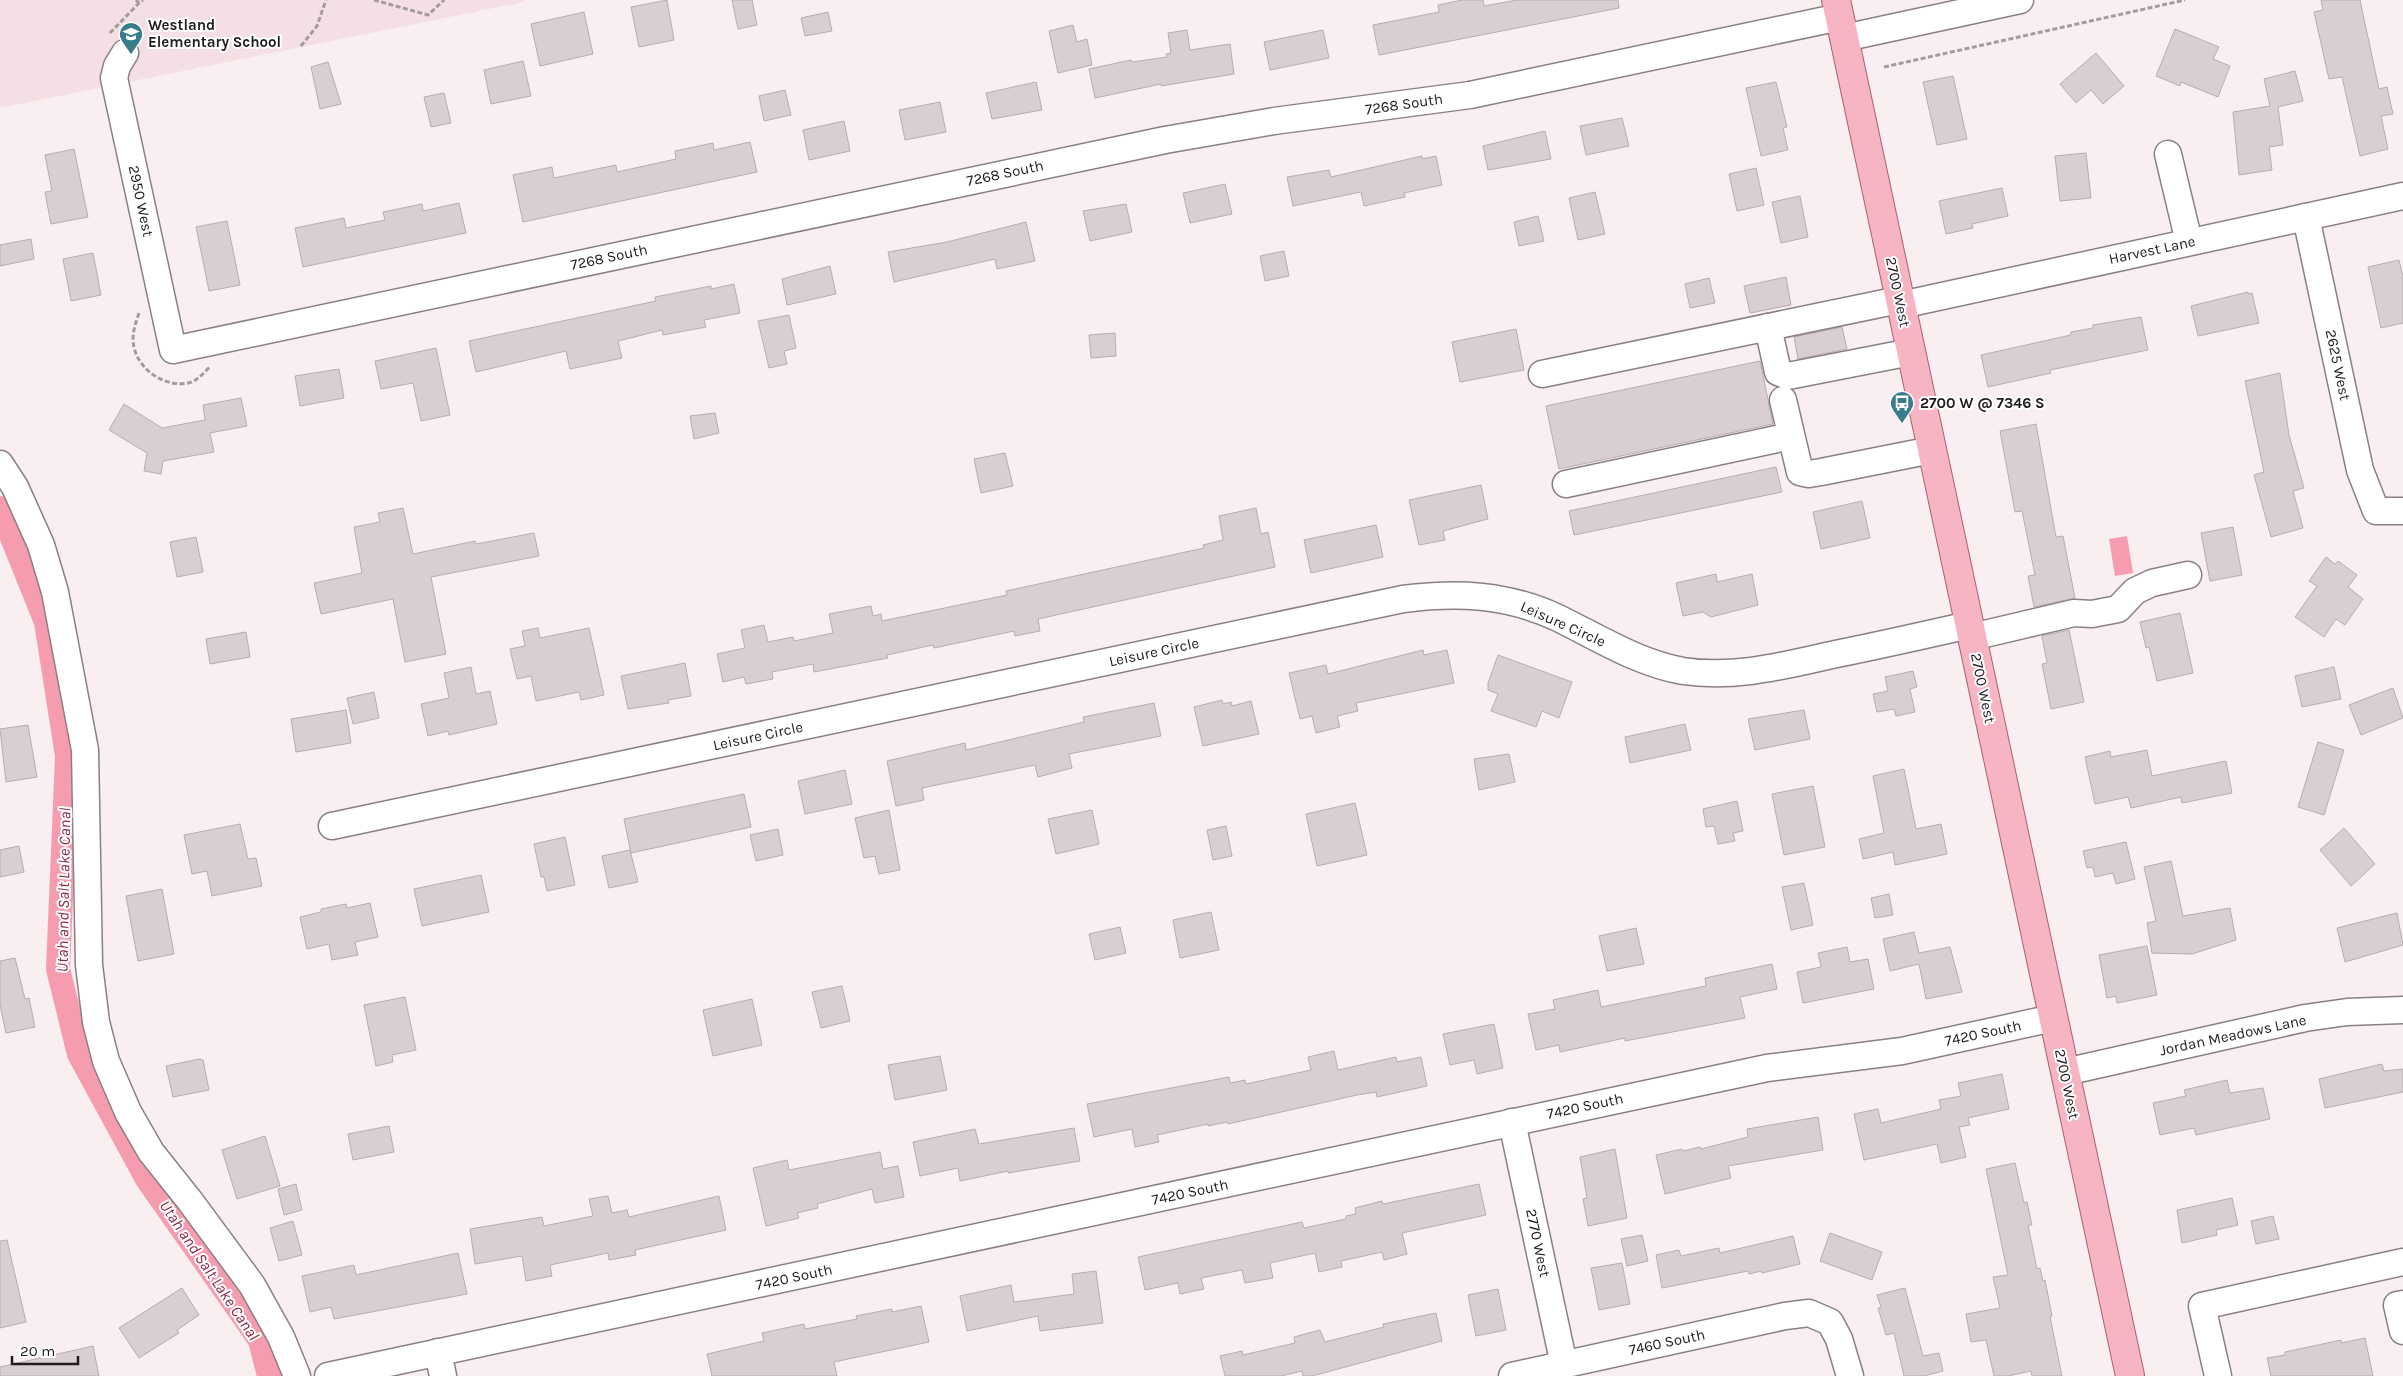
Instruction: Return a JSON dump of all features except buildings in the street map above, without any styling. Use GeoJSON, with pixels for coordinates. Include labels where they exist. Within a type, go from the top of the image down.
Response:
{"type":"FeatureCollection","features":[{"type":"Feature","properties":{"kind":"main road","name":"2700 West"},"geometry":{"type":"LineString","coordinates":[[1840,18],[2130,1376]]}},
{"type":"Feature","properties":{"kind":"street","name":"7268 South"},"geometry":{"type":"LineString","coordinates":[[174,350],[1165,140],[1265,123],[1470,95],[1840,18],[2020,0]]}},
{"type":"Feature","properties":{"kind":"street","name":"2950 West"},"geometry":{"type":"LineString","coordinates":[[124,54],[116,66],[114,78],[174,350]]}},
{"type":"Feature","properties":{"kind":"street"},"geometry":{"type":"LineString","coordinates":[[2168,154],[2189,242]]}},
{"type":"Feature","properties":{"kind":"street","name":"Harvest Lane"},"geometry":{"type":"LineString","coordinates":[[1542,374],[1768,327],[1900,302],[2403,196]]}},
{"type":"Feature","properties":{"kind":"street","name":"2625 West"},"geometry":{"type":"LineString","coordinates":[[2306,217],[2360,470],[2376,511],[2403,511]]}},
{"type":"Feature","properties":{"kind":"street"},"geometry":{"type":"LineString","coordinates":[[1768,327],[1778,372],[1788,376],[1910,352]]}},
{"type":"Feature","properties":{"kind":"street"},"geometry":{"type":"LineString","coordinates":[[1783,400],[1800,472],[1809,474],[1932,450]]}},
{"type":"Feature","properties":{"kind":"street"},"geometry":{"type":"LineString","coordinates":[[1566,484],[1791,436]]}},
{"type":"Feature","properties":{"kind":"street"},"geometry":{"type":"LineString","coordinates":[[0,464],[15,487],[41,545],[50,573],[85,750],[89,965],[96,1022],[106,1061],[128,1112],[151,1152],[190,1201],[252,1286],[282,1337],[297,1376]]}},
{"type":"Feature","properties":{"kind":"street","name":"Leisure Circle"},"geometry":{"type":"LineString","coordinates":[[332,826],[1393,601],[1443,594],[1477,596],[1517,602],[1557,618],[1591,637],[1647,661],[1683,670],[1724,674],[1762,670],[2074,613],[2092,614],[2118,608],[2135,591],[2152,583],[2188,575]]}},
{"type":"Feature","properties":{"kind":"street","name":"Jordan Meadows Lane"},"geometry":{"type":"LineString","coordinates":[[2065,1072],[2305,1018],[2347,1012],[2403,1010]]}},
{"type":"Feature","properties":{"kind":"street","name":"7420 South"},"geometry":{"type":"LineString","coordinates":[[328,1376],[441,1364],[1512,1122],[1767,1068],[1902,1051],[2053,1018]]}},
{"type":"Feature","properties":{"kind":"street","name":"2770 West"},"geometry":{"type":"LineString","coordinates":[[1512,1122],[1564,1364]]}},
{"type":"Feature","properties":{"kind":"street"},"geometry":{"type":"LineString","coordinates":[[2218,1376],[2202,1306],[2403,1262]]}},
{"type":"Feature","properties":{"kind":"street"},"geometry":{"type":"LineString","coordinates":[[2403,1304],[2397,1305],[2403,1331]]}},
{"type":"Feature","properties":{"kind":"street","name":"7460 South"},"geometry":{"type":"LineString","coordinates":[[1512,1376],[1785,1316],[1809,1313],[1821,1316],[1830,1322],[1839,1339],[1850,1376]]}},
{"type":"Feature","properties":{"kind":"path"},"geometry":{"type":"LineString","coordinates":[[136,0],[139,3],[143,0]]}},
{"type":"Feature","properties":{"kind":"path"},"geometry":{"type":"LineString","coordinates":[[301,46],[317,26],[326,0]]}},
{"type":"Feature","properties":{"kind":"path"},"geometry":{"type":"LineString","coordinates":[[374,0],[428,15],[444,0]]}},
{"type":"Feature","properties":{"kind":"path"},"geometry":{"type":"LineString","coordinates":[[1884,67],[2185,0]]}},
{"type":"Feature","properties":{"kind":"shaded area","name":"Westland Elementary School"},"geometry":{"type":"Polygon","coordinates":[[[0,0],[524,0],[524,2],[0,108],[0,0]]]}},
{"type":"Feature","properties":{"kind":"shaded area"},"geometry":{"type":"Polygon","coordinates":[[[2127,536],[2133,573],[2115,576],[2109,539],[2127,536]]]}},
{"type":"Feature","properties":{"kind":"waterway","name":"Utah and Salt Lake Canal"},"geometry":{"type":"LineString","coordinates":[[0,508],[46,622],[67,756],[58,969],[79,1054],[147,1179],[260,1340],[269,1376]]}},
{"type":"Feature","properties":{"kind":"place","name":"Westland Elementary School"},"geometry":{"type":"Point","coordinates":[131,55]}},
{"type":"Feature","properties":{"kind":"place","name":"2700 W @ 7346 S"},"geometry":{"type":"Point","coordinates":[1902,424]}}]}
